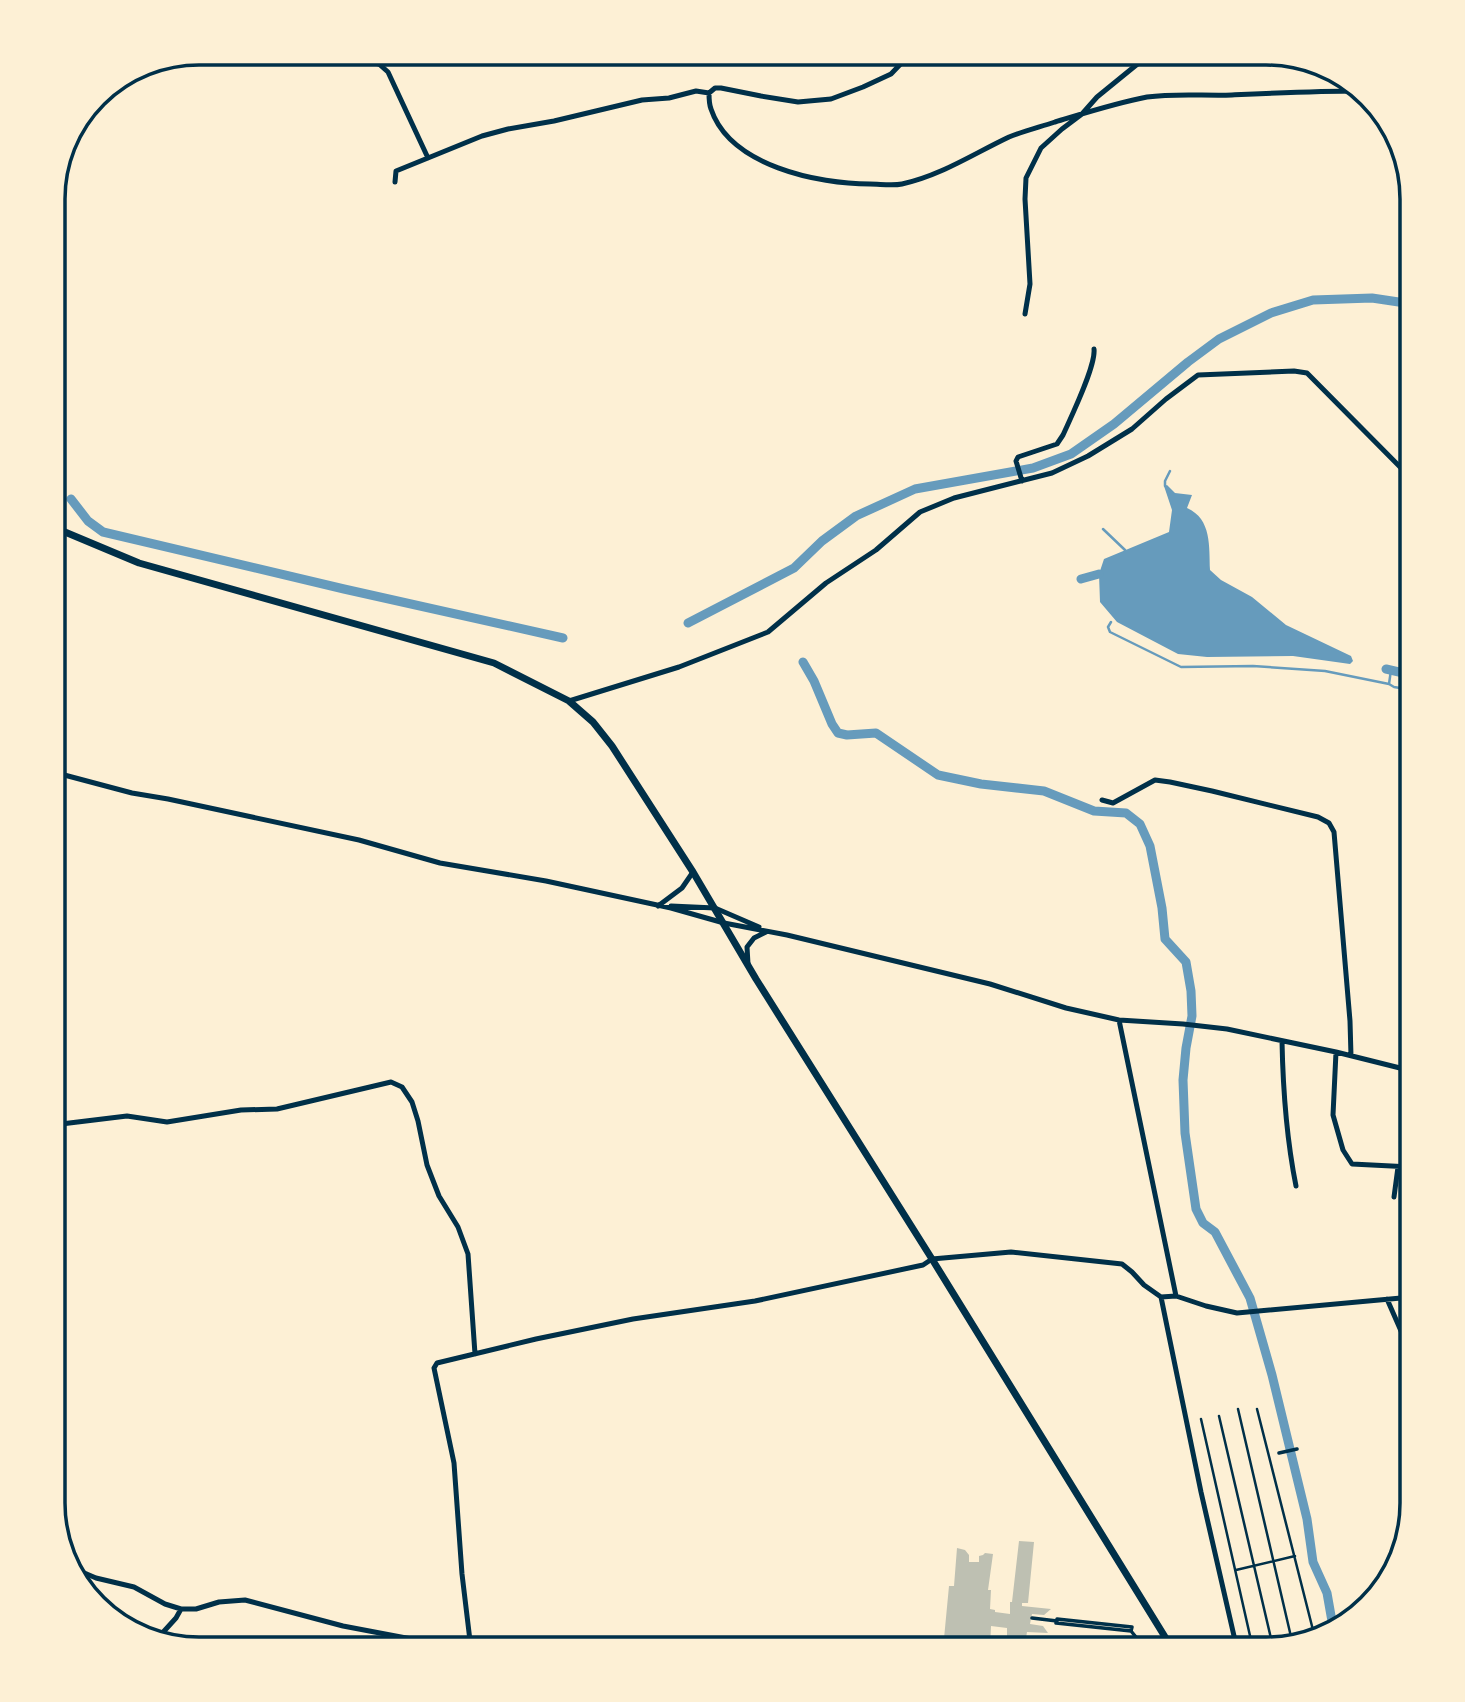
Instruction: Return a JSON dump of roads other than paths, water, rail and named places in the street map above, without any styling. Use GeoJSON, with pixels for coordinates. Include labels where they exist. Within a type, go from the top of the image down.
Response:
{"type":"FeatureCollection","features":[{"type":"Feature","properties":{"kind":"main road"},"geometry":{"type":"LineString","coordinates":[[65,532],[139,563],[494,663],[569,701],[593,722],[612,746],[693,872],[756,979],[1165,1637]]}},
{"type":"Feature","properties":{"kind":"street"},"geometry":{"type":"LineString","coordinates":[[380,65],[388,72],[428,158]]}},
{"type":"Feature","properties":{"kind":"street"},"geometry":{"type":"LineString","coordinates":[[395,183],[396,171],[482,136],[508,129],[642,100],[669,98],[695,91],[709,93],[715,88],[798,102],[831,99],[891,74],[900,65]]}},
{"type":"Feature","properties":{"kind":"street"},"geometry":{"type":"LineString","coordinates":[[1026,314],[1030,284],[1026,178],[1041,148],[1136,65]]}},
{"type":"Feature","properties":{"kind":"street"},"geometry":{"type":"LineString","coordinates":[[709,93],[710,108],[721,127],[733,143],[755,157],[816,180],[855,184],[901,184],[935,173],[1013,135],[1114,104],[1175,94],[1346,91]]}},
{"type":"Feature","properties":{"kind":"street"},"geometry":{"type":"LineString","coordinates":[[1023,479],[1016,461],[1018,457],[1057,444],[1091,369],[1094,349]]}},
{"type":"Feature","properties":{"kind":"street"},"geometry":{"type":"LineString","coordinates":[[569,701],[679,667],[768,632],[826,583],[876,550],[920,512],[954,498],[1052,473],[1088,456],[1132,429],[1198,374],[1294,371],[1307,373],[1400,467]]}},
{"type":"Feature","properties":{"kind":"street"},"geometry":{"type":"LineString","coordinates":[[65,775],[132,793],[359,840],[440,863],[546,881],[724,923],[788,935],[990,984],[1066,1008],[1119,1020],[1227,1029],[1400,1068]]}},
{"type":"Feature","properties":{"kind":"street"},"geometry":{"type":"LineString","coordinates":[[1102,800],[1113,803],[1155,780],[1318,817],[1329,823],[1334,832],[1351,1056]]}},
{"type":"Feature","properties":{"kind":"street"},"geometry":{"type":"LineString","coordinates":[[659,906],[682,888],[693,872]]}},
{"type":"Feature","properties":{"kind":"street"},"geometry":{"type":"LineString","coordinates":[[659,906],[715,908],[768,932]]}},
{"type":"Feature","properties":{"kind":"street"},"geometry":{"type":"LineString","coordinates":[[748,964],[747,947],[754,938],[768,932]]}},
{"type":"Feature","properties":{"kind":"street"},"geometry":{"type":"LineString","coordinates":[[1119,1020],[1176,1296]]}},
{"type":"Feature","properties":{"kind":"street"},"geometry":{"type":"LineString","coordinates":[[1282,1041],[1283,1100],[1296,1186]]}},
{"type":"Feature","properties":{"kind":"street"},"geometry":{"type":"LineString","coordinates":[[1336,1052],[1333,1115],[1343,1150],[1352,1164],[1398,1167],[1394,1197]]}},
{"type":"Feature","properties":{"kind":"street"},"geometry":{"type":"LineString","coordinates":[[65,1124],[127,1116],[167,1122],[242,1110],[277,1109],[391,1082],[402,1087],[412,1102],[427,1166],[439,1196],[458,1227],[468,1254],[475,1354]]}},
{"type":"Feature","properties":{"kind":"street"},"geometry":{"type":"LineString","coordinates":[[469,1637],[454,1462],[434,1368],[437,1363],[633,1319],[754,1301],[807,1290],[923,1265],[932,1259],[1011,1252],[1122,1264],[1161,1297],[1176,1296],[1237,1313],[1400,1298]]}},
{"type":"Feature","properties":{"kind":"street"},"geometry":{"type":"LineString","coordinates":[[1161,1297],[1234,1637]]}},
{"type":"Feature","properties":{"kind":"street"},"geometry":{"type":"LineString","coordinates":[[1387,1299],[1400,1329]]}},
{"type":"Feature","properties":{"kind":"street"},"geometry":{"type":"LineString","coordinates":[[1279,1452],[1297,1449]]}},
{"type":"Feature","properties":{"kind":"street"},"geometry":{"type":"LineString","coordinates":[[84,1573],[134,1587],[165,1604],[181,1609],[245,1600],[343,1626],[401,1637]]}},
{"type":"Feature","properties":{"kind":"street"},"geometry":{"type":"LineString","coordinates":[[163,1632],[181,1609]]}},
{"type":"Feature","properties":{"kind":"street"},"geometry":{"type":"LineString","coordinates":[[1032,1618],[1132,1627],[1131,1631],[1136,1637]]}},
{"type":"Feature","properties":{"kind":"street"},"geometry":{"type":"LineString","coordinates":[[1057,1621],[1056,1623],[1095,1629],[1131,1631]]}},
{"type":"Feature","properties":{"kind":"lane"},"geometry":{"type":"LineString","coordinates":[[1238,1409],[1291,1635]]}},
{"type":"Feature","properties":{"kind":"lane"},"geometry":{"type":"LineString","coordinates":[[1257,1409],[1313,1629]]}},
{"type":"Feature","properties":{"kind":"lane"},"geometry":{"type":"LineString","coordinates":[[1219,1416],[1271,1637]]}},
{"type":"Feature","properties":{"kind":"lane"},"geometry":{"type":"LineString","coordinates":[[1201,1419],[1250,1637]]}},
{"type":"Feature","properties":{"kind":"lane"},"geometry":{"type":"LineString","coordinates":[[1235,1570],[1295,1556]]}},
{"type":"Feature","properties":{"kind":"water"},"geometry":{"type":"Polygon","coordinates":[[[1167,485],[1175,493],[1192,495],[1187,508],[1201,519],[1208,534],[1210,570],[1221,580],[1252,597],[1286,625],[1351,656],[1353,661],[1350,664],[1293,656],[1207,657],[1178,654],[1117,622],[1100,602],[1099,574],[1104,559],[1169,532],[1172,510],[1164,486],[1167,485]]]}},
{"type":"Feature","properties":{"kind":"waterway"},"geometry":{"type":"LineString","coordinates":[[688,623],[794,568],[822,541],[856,516],[915,489],[1033,468],[1071,454],[1114,424],[1219,339],[1271,313],[1313,300],[1372,298],[1400,302]]}},
{"type":"Feature","properties":{"kind":"waterway"},"geometry":{"type":"LineString","coordinates":[[1165,486],[1170,471]]}},
{"type":"Feature","properties":{"kind":"waterway"},"geometry":{"type":"LineString","coordinates":[[71,499],[88,521],[103,532],[563,638]]}},
{"type":"Feature","properties":{"kind":"waterway"},"geometry":{"type":"LineString","coordinates":[[1103,529],[1125,550]]}},
{"type":"Feature","properties":{"kind":"waterway"},"geometry":{"type":"LineString","coordinates":[[1081,579],[1099,574]]}},
{"type":"Feature","properties":{"kind":"waterway"},"geometry":{"type":"LineString","coordinates":[[1111,622],[1108,627],[1110,632],[1181,667],[1253,666],[1325,671],[1389,684]]}},
{"type":"Feature","properties":{"kind":"waterway"},"geometry":{"type":"LineString","coordinates":[[803,662],[838,733],[876,733],[938,775],[981,784],[1044,791],[1094,811],[1126,813],[1140,824],[1150,846],[1165,939],[1186,962],[1191,991],[1192,1016],[1183,1080],[1185,1133],[1196,1209],[1203,1223],[1215,1232],[1250,1298],[1307,1519],[1313,1562],[1327,1593],[1332,1620]]}},
{"type":"Feature","properties":{"kind":"waterway"},"geometry":{"type":"LineString","coordinates":[[1386,669],[1400,672]]}},
{"type":"Feature","properties":{"kind":"waterway"},"geometry":{"type":"LineString","coordinates":[[1391,670],[1389,684],[1400,688]]}}]}
